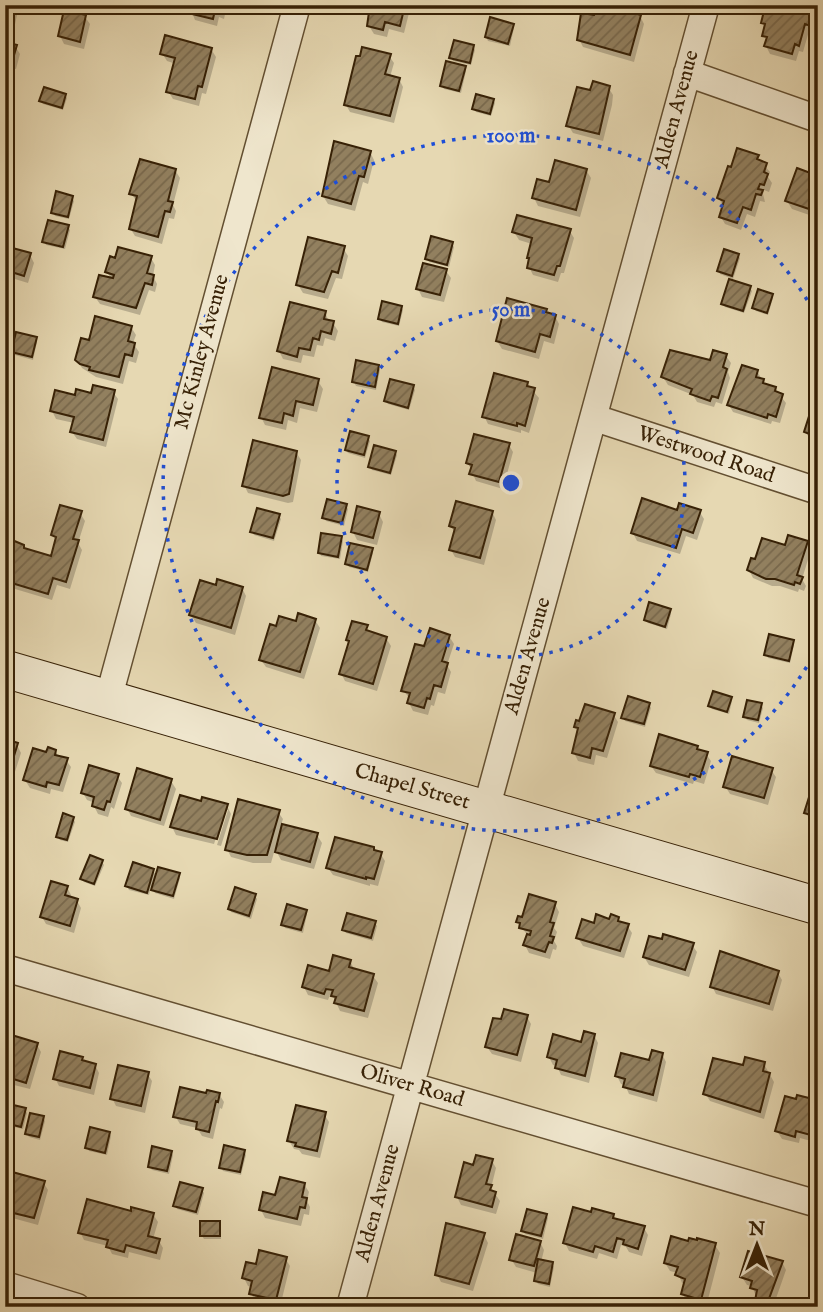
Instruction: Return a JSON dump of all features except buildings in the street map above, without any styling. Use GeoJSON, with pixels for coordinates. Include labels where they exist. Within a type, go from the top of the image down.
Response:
{"type":"FeatureCollection","features":[{"type":"Feature","properties":{"kind":"street","name":"Mc Kinley Avenue"},"geometry":{"type":"LineString","coordinates":[[108,700],[297,5]]}},
{"type":"Feature","properties":{"kind":"street","name":"Alden Avenue"},"geometry":{"type":"LineString","coordinates":[[350,1307],[706,5]]}},
{"type":"Feature","properties":{"kind":"street"},"geometry":{"type":"LineString","coordinates":[[687,74],[818,119]]}},
{"type":"Feature","properties":{"kind":"street","name":"Westwood Road"},"geometry":{"type":"LineString","coordinates":[[595,418],[818,491]]}},
{"type":"Feature","properties":{"kind":"street","name":"Chapel Street"},"geometry":{"type":"LineString","coordinates":[[5,669],[818,906]]}},
{"type":"Feature","properties":{"kind":"street","name":"Oliver Road"},"geometry":{"type":"LineString","coordinates":[[5,968],[818,1204]]}},
{"type":"Feature","properties":{"kind":"street"},"geometry":{"type":"LineString","coordinates":[[5,1285],[77,1307]]}}]}
